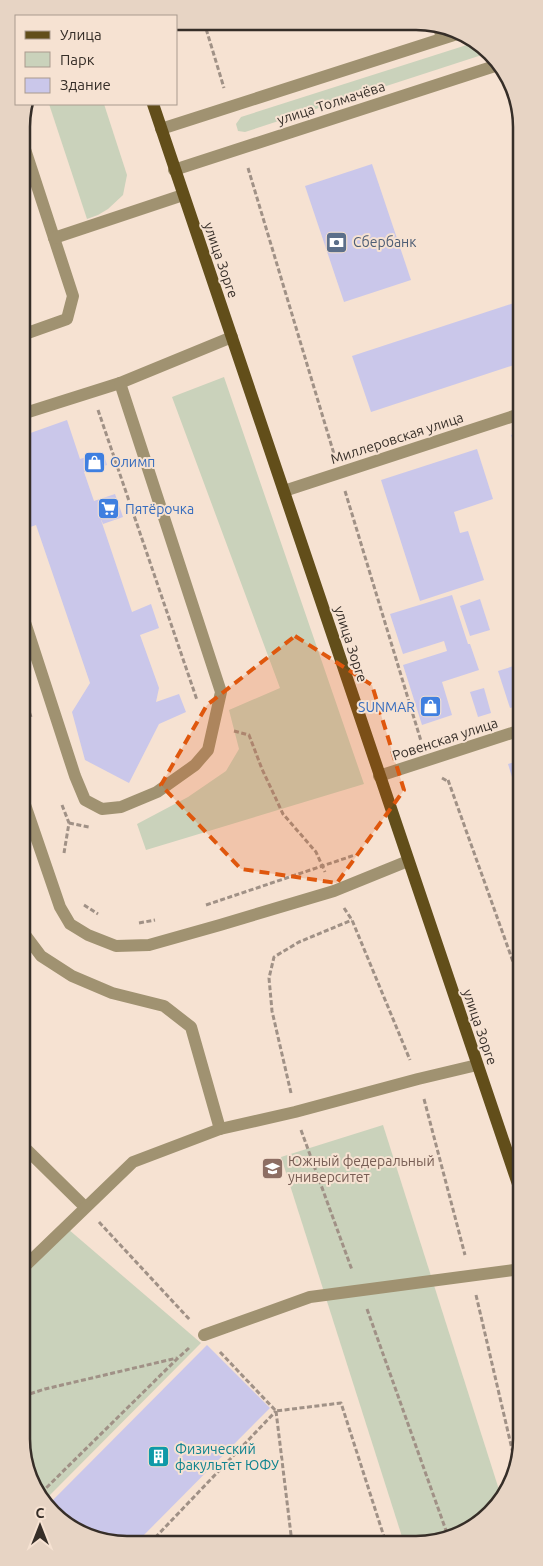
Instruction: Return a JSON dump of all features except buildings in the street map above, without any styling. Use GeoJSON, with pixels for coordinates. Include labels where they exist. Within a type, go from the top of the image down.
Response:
{"type":"FeatureCollection","features":[{"type":"Feature","properties":{"kind":"main road","name":"улица Зорге"},"geometry":{"type":"LineString","coordinates":[[153,105],[513,1170]]}},
{"type":"Feature","properties":{"kind":"street"},"geometry":{"type":"LineString","coordinates":[[441,33],[442,38]]}},
{"type":"Feature","properties":{"kind":"street","name":"улица Толмачёва"},"geometry":{"type":"LineString","coordinates":[[161,129],[450,36]]}},
{"type":"Feature","properties":{"kind":"street","name":"улица Толмачёва"},"geometry":{"type":"LineString","coordinates":[[174,170],[492,66]]}},
{"type":"Feature","properties":{"kind":"street"},"geometry":{"type":"LineString","coordinates":[[30,164],[74,296],[67,319],[30,332]]}},
{"type":"Feature","properties":{"kind":"street"},"geometry":{"type":"LineString","coordinates":[[54,238],[183,195]]}},
{"type":"Feature","properties":{"kind":"street"},"geometry":{"type":"LineString","coordinates":[[30,411],[120,383],[232,337]]}},
{"type":"Feature","properties":{"kind":"street"},"geometry":{"type":"LineString","coordinates":[[30,638],[75,776],[85,800],[102,809],[121,807],[156,792],[195,765],[208,750],[221,692],[120,383]]}},
{"type":"Feature","properties":{"kind":"street","name":"Миллеровская улица"},"geometry":{"type":"LineString","coordinates":[[284,491],[513,416]]}},
{"type":"Feature","properties":{"kind":"street","name":"Ровенская улица"},"geometry":{"type":"LineString","coordinates":[[379,776],[513,732]]}},
{"type":"Feature","properties":{"kind":"street"},"geometry":{"type":"LineString","coordinates":[[30,819],[60,907],[70,924],[116,946],[148,945],[334,891],[408,861]]}},
{"type":"Feature","properties":{"kind":"street"},"geometry":{"type":"LineString","coordinates":[[30,941],[41,956],[72,976],[112,993],[164,1006],[190,1027],[220,1129]]}},
{"type":"Feature","properties":{"kind":"street"},"geometry":{"type":"LineString","coordinates":[[30,1261],[133,1162],[220,1129],[295,1112],[477,1065]]}},
{"type":"Feature","properties":{"kind":"street"},"geometry":{"type":"LineString","coordinates":[[30,1153],[85,1207]]}},
{"type":"Feature","properties":{"kind":"street"},"geometry":{"type":"LineString","coordinates":[[204,1335],[310,1297],[513,1270]]}},
{"type":"Feature","properties":{"kind":"path"},"geometry":{"type":"LineString","coordinates":[[206,30],[229,107]]}},
{"type":"Feature","properties":{"kind":"path"},"geometry":{"type":"LineString","coordinates":[[242,148],[427,761]]}},
{"type":"Feature","properties":{"kind":"path"},"geometry":{"type":"LineString","coordinates":[[95,402],[203,719],[214,721]]}},
{"type":"Feature","properties":{"kind":"path"},"geometry":{"type":"LineString","coordinates":[[30,712],[32,717]]}},
{"type":"Feature","properties":{"kind":"path"},"geometry":{"type":"LineString","coordinates":[[233,730],[249,735],[283,814],[316,852],[322,866]]}},
{"type":"Feature","properties":{"kind":"path"},"geometry":{"type":"LineString","coordinates":[[440,757],[513,962]]}},
{"type":"Feature","properties":{"kind":"path"},"geometry":{"type":"LineString","coordinates":[[59,797],[69,823],[64,854]]}},
{"type":"Feature","properties":{"kind":"path"},"geometry":{"type":"LineString","coordinates":[[202,906],[355,855]]}},
{"type":"Feature","properties":{"kind":"path"},"geometry":{"type":"LineString","coordinates":[[334,891],[352,920],[418,1079],[471,1276],[512,1450]]}},
{"type":"Feature","properties":{"kind":"path"},"geometry":{"type":"LineString","coordinates":[[84,904],[103,918]]}},
{"type":"Feature","properties":{"kind":"path"},"geometry":{"type":"LineString","coordinates":[[130,924],[157,919]]}},
{"type":"Feature","properties":{"kind":"path"},"geometry":{"type":"LineString","coordinates":[[352,920],[298,942],[274,957],[269,978],[272,1011],[295,1112],[446,1531]]}},
{"type":"Feature","properties":{"kind":"path"},"geometry":{"type":"LineString","coordinates":[[85,1207],[276,1411],[291,1536]]}},
{"type":"Feature","properties":{"kind":"path"},"geometry":{"type":"LineString","coordinates":[[44,1490],[178,1358],[204,1335]]}},
{"type":"Feature","properties":{"kind":"path"},"geometry":{"type":"LineString","coordinates":[[30,1394],[178,1358]]}},
{"type":"Feature","properties":{"kind":"path"},"geometry":{"type":"LineString","coordinates":[[157,1536],[276,1411],[342,1403],[384,1536]]}},
{"type":"Feature","properties":{"kind":"highlighted area"},"geometry":{"type":"Polygon","coordinates":[[[295,636],[372,685],[404,790],[337,883],[241,869],[161,785],[207,705],[295,636]]]}},
{"type":"Feature","properties":{"kind":"green space"},"geometry":{"type":"Polygon","coordinates":[[[468,45],[481,55],[245,132],[238,131],[236,124],[241,117],[468,45]]]}},
{"type":"Feature","properties":{"kind":"green space"},"geometry":{"type":"Polygon","coordinates":[[[49,105],[104,105],[127,175],[123,195],[108,209],[87,219],[49,105]]]}},
{"type":"Feature","properties":{"kind":"green space"},"geometry":{"type":"Polygon","coordinates":[[[224,377],[364,784],[146,850],[137,824],[188,797],[226,771],[239,749],[229,710],[280,688],[172,397],[224,377]]]}},
{"type":"Feature","properties":{"kind":"green space"},"geometry":{"type":"Polygon","coordinates":[[[383,1125],[499,1490],[480,1512],[459,1526],[435,1534],[402,1536],[281,1157],[383,1125]]]}},
{"type":"Feature","properties":{"kind":"green space"},"geometry":{"type":"Polygon","coordinates":[[[68,1229],[201,1343],[49,1496],[35,1470],[30,1446],[30,1267],[68,1229]]]}},
{"type":"Feature","properties":{"kind":"place","name":"Сбербанк"},"geometry":{"type":"Point","coordinates":[337,242]}},
{"type":"Feature","properties":{"kind":"place","name":"Олимп"},"geometry":{"type":"Point","coordinates":[94,462]}},
{"type":"Feature","properties":{"kind":"place","name":"Пятёрочка"},"geometry":{"type":"Point","coordinates":[109,509]}},
{"type":"Feature","properties":{"kind":"place","name":"SUNMAR"},"geometry":{"type":"Point","coordinates":[431,707]}},
{"type":"Feature","properties":{"kind":"place","name":"Южный федеральный университет"},"geometry":{"type":"Point","coordinates":[272,1169]}},
{"type":"Feature","properties":{"kind":"place","name":"Физический факультет ЮФУ"},"geometry":{"type":"Point","coordinates":[159,1457]}}]}
